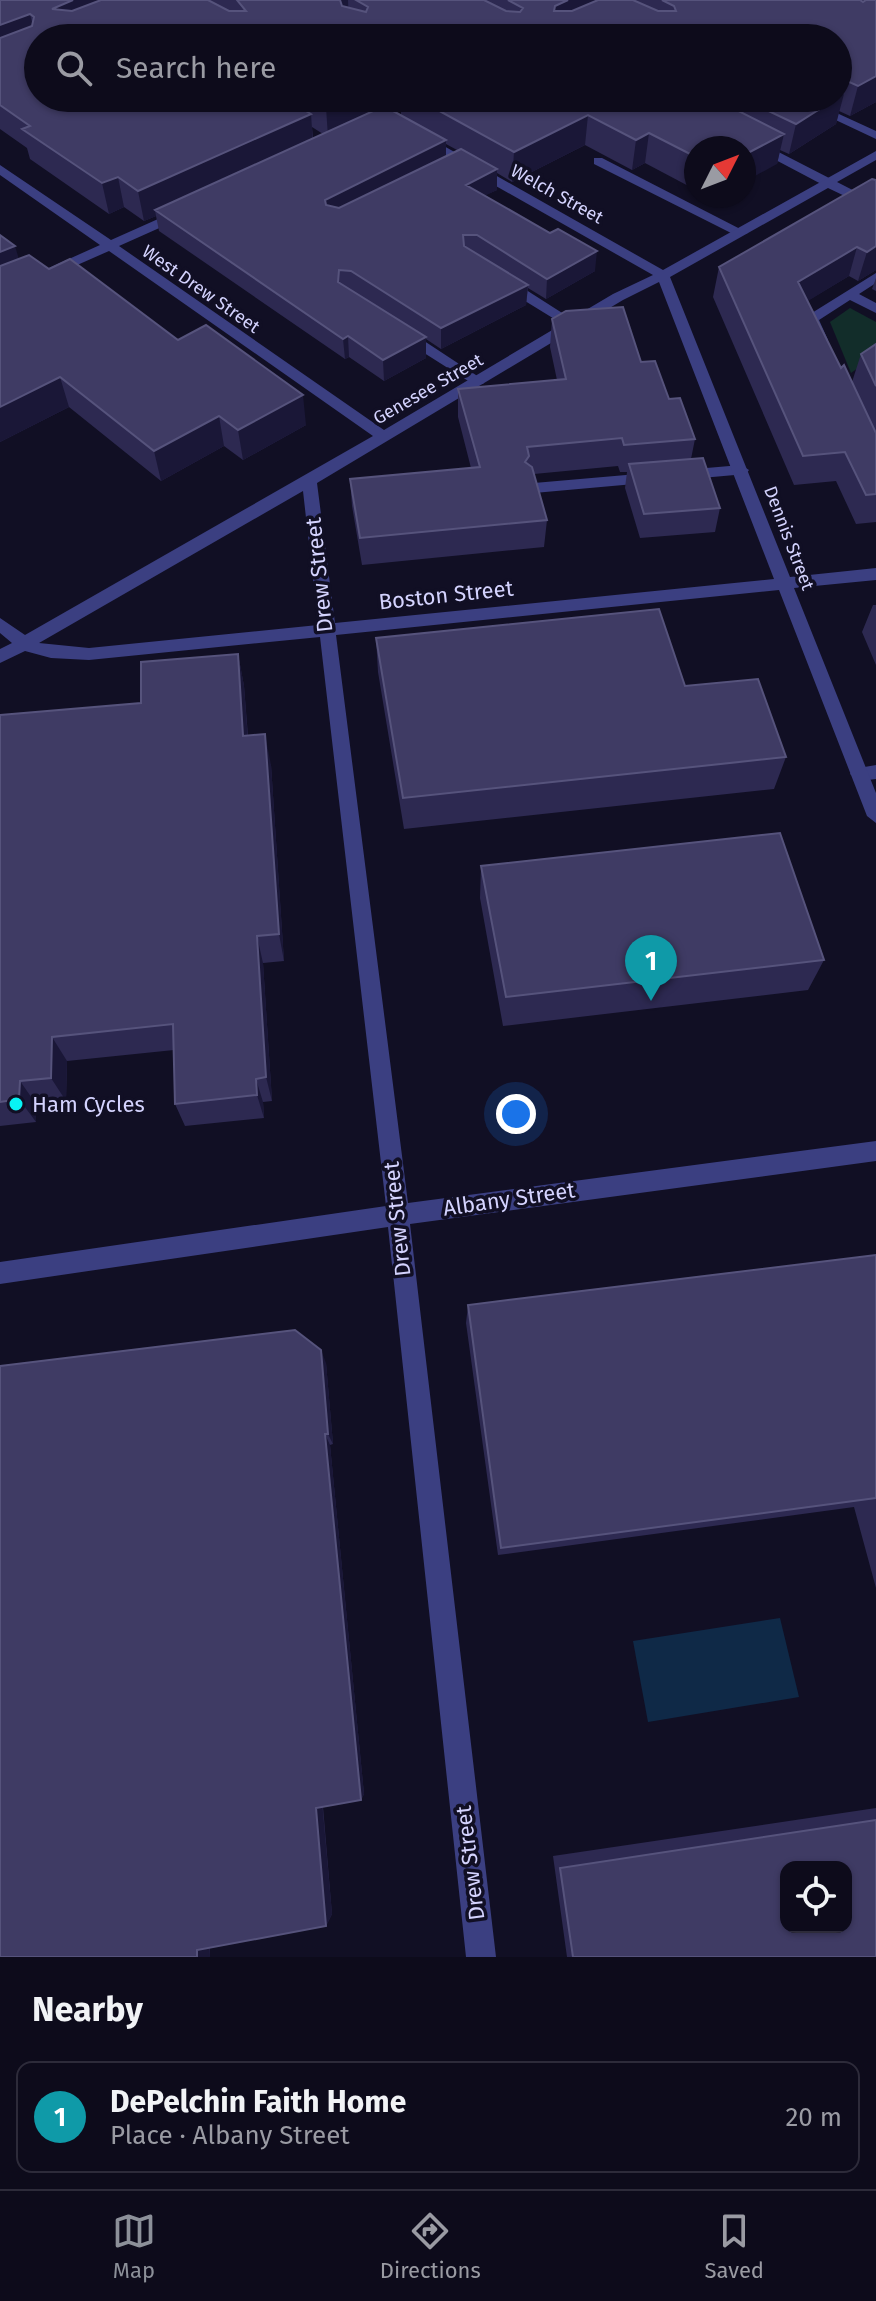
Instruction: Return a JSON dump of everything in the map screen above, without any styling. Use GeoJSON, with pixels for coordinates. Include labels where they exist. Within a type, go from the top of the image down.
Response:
{"type":"FeatureCollection","features":[{"type":"Feature","properties":{"kind":"street"},"geometry":{"type":"LineString","coordinates":[[826,112],[876,135]]}},
{"type":"Feature","properties":{"kind":"street","name":"Welch Street"},"geometry":{"type":"LineString","coordinates":[[411,133],[663,275]]}},
{"type":"Feature","properties":{"kind":"street"},"geometry":{"type":"LineString","coordinates":[[756,145],[876,207]]}},
{"type":"Feature","properties":{"kind":"street","name":"Genesee Street"},"geometry":{"type":"LineString","coordinates":[[0,657],[574,325],[876,155]]}},
{"type":"Feature","properties":{"kind":"street"},"geometry":{"type":"LineString","coordinates":[[446,168],[460,161]]}},
{"type":"Feature","properties":{"kind":"street"},"geometry":{"type":"LineString","coordinates":[[598,161],[742,233]]}},
{"type":"Feature","properties":{"kind":"street","name":"West Drew Street"},"geometry":{"type":"LineString","coordinates":[[0,169],[383,436]]}},
{"type":"Feature","properties":{"kind":"street"},"geometry":{"type":"LineString","coordinates":[[0,295],[194,208]]}},
{"type":"Feature","properties":{"kind":"street","name":"Dennis Street"},"geometry":{"type":"LineString","coordinates":[[663,275],[785,583],[868,773],[876,816]]}},
{"type":"Feature","properties":{"kind":"street"},"geometry":{"type":"LineString","coordinates":[[496,277],[574,325]]}},
{"type":"Feature","properties":{"kind":"street"},"geometry":{"type":"LineString","coordinates":[[831,361],[812,319],[876,277]]}},
{"type":"Feature","properties":{"kind":"street"},"geometry":{"type":"LineString","coordinates":[[849,294],[876,309]]}},
{"type":"Feature","properties":{"kind":"street"},"geometry":{"type":"LineString","coordinates":[[385,322],[478,381]]}},
{"type":"Feature","properties":{"kind":"street"},"geometry":{"type":"LineString","coordinates":[[534,488],[741,470]]}},
{"type":"Feature","properties":{"kind":"street","name":"Drew Street"},"geometry":{"type":"LineString","coordinates":[[309,481],[398,1214],[481,1957]]}},
{"type":"Feature","properties":{"kind":"street","name":"Boston Street"},"geometry":{"type":"LineString","coordinates":[[22,644],[50,654],[89,654],[876,574]]}},
{"type":"Feature","properties":{"kind":"street"},"geometry":{"type":"LineString","coordinates":[[0,624],[22,644]]}},
{"type":"Feature","properties":{"kind":"street","name":"Albany Street"},"geometry":{"type":"LineString","coordinates":[[0,1273],[398,1214],[876,1151]]}},
{"type":"Feature","properties":{"kind":"green space"},"geometry":{"type":"Polygon","coordinates":[[[850,308],[876,322],[876,355],[851,373],[830,322],[850,308]]]}},
{"type":"Feature","properties":{"kind":"water"},"geometry":{"type":"Polygon","coordinates":[[[780,1618],[799,1697],[648,1722],[633,1641],[780,1618]]]}},
{"type":"Feature","properties":{"kind":"building"},"geometry":{"type":"Polygon","coordinates":[[[0,0],[73,0],[52,9],[72,11],[101,0],[208,0],[229,11],[246,11],[237,0],[340,0],[342,6],[366,12],[368,7],[356,0],[484,0],[506,11],[520,12],[523,8],[508,0],[568,0],[555,6],[554,11],[572,11],[598,0],[633,0],[658,11],[676,11],[674,6],[662,0],[876,0],[876,76],[858,86],[852,83],[852,24],[32,24],[34,17],[30,14],[0,25],[0,0]]]}},
{"type":"Feature","properties":{"kind":"building"},"geometry":{"type":"Polygon","coordinates":[[[24,29],[24,112],[311,114],[138,191],[118,177],[102,183],[22,129],[30,126],[0,105],[0,38],[24,29]]]}},
{"type":"Feature","properties":{"kind":"building"},"geometry":{"type":"Polygon","coordinates":[[[371,112],[395,112],[446,140],[325,200],[326,205],[339,208],[461,149],[497,169],[466,185],[550,233],[558,229],[597,251],[547,279],[477,235],[463,235],[464,246],[528,285],[441,328],[351,271],[339,270],[338,282],[426,337],[383,360],[348,336],[343,339],[155,210],[371,112]]]}},
{"type":"Feature","properties":{"kind":"building"},"geometry":{"type":"Polygon","coordinates":[[[441,112],[741,112],[784,134],[756,149],[756,136],[684,136],[684,151],[649,133],[636,140],[588,115],[514,152],[441,112]]]}},
{"type":"Feature","properties":{"kind":"building"},"geometry":{"type":"Polygon","coordinates":[[[771,112],[815,112],[796,124],[771,112]]]}},
{"type":"Feature","properties":{"kind":"building"},"geometry":{"type":"Polygon","coordinates":[[[872,179],[876,180],[876,246],[867,252],[857,247],[798,282],[841,368],[844,365],[876,433],[876,494],[866,495],[845,452],[803,456],[719,267],[872,179]]]}},
{"type":"Feature","properties":{"kind":"building"},"geometry":{"type":"Polygon","coordinates":[[[0,235],[15,246],[0,252],[0,235]]]}},
{"type":"Feature","properties":{"kind":"building"},"geometry":{"type":"Polygon","coordinates":[[[29,255],[49,269],[70,259],[178,340],[206,325],[303,395],[238,430],[219,416],[154,451],[60,377],[0,407],[0,266],[29,255]]]}},
{"type":"Feature","properties":{"kind":"building"},"geometry":{"type":"Polygon","coordinates":[[[623,307],[641,362],[655,361],[669,399],[680,398],[695,439],[624,445],[622,438],[527,447],[529,456],[525,462],[532,467],[547,520],[360,538],[350,479],[480,467],[458,389],[566,379],[552,319],[566,311],[623,307]]]}},
{"type":"Feature","properties":{"kind":"building"},"geometry":{"type":"Polygon","coordinates":[[[876,344],[876,386],[861,354],[876,344]]]}},
{"type":"Feature","properties":{"kind":"building"},"geometry":{"type":"Polygon","coordinates":[[[703,458],[720,508],[644,514],[629,464],[703,458]]]}},
{"type":"Feature","properties":{"kind":"building"},"geometry":{"type":"Polygon","coordinates":[[[659,609],[685,686],[758,679],[786,757],[403,798],[376,638],[659,609]]]}},
{"type":"Feature","properties":{"kind":"building"},"geometry":{"type":"Polygon","coordinates":[[[238,654],[243,736],[265,734],[279,934],[257,936],[266,1077],[256,1079],[257,1095],[175,1104],[173,1024],[52,1037],[51,1078],[20,1081],[19,1099],[0,1102],[0,715],[141,703],[141,662],[238,654]]]}},
{"type":"Feature","properties":{"kind":"building"},"geometry":{"type":"Polygon","coordinates":[[[780,833],[824,960],[506,997],[481,866],[780,833]]]}},
{"type":"Feature","properties":{"kind":"building"},"geometry":{"type":"Polygon","coordinates":[[[876,1255],[876,1498],[501,1548],[468,1305],[876,1255]]]}},
{"type":"Feature","properties":{"kind":"building"},"geometry":{"type":"Polygon","coordinates":[[[295,1330],[321,1350],[328,1434],[325,1434],[361,1800],[316,1808],[326,1926],[197,1950],[197,1957],[0,1957],[0,1366],[295,1330]]]}},
{"type":"Feature","properties":{"kind":"building"},"geometry":{"type":"Polygon","coordinates":[[[876,1820],[876,1957],[573,1957],[560,1868],[876,1820]]]}},
{"type":"Feature","properties":{"kind":"place","name":"DePelchin Faith Home"},"geometry":{"type":"Point","coordinates":[651,1001]}},
{"type":"Feature","properties":{"kind":"place","name":"Ham Cycles"},"geometry":{"type":"Point","coordinates":[16,1104]}}]}
